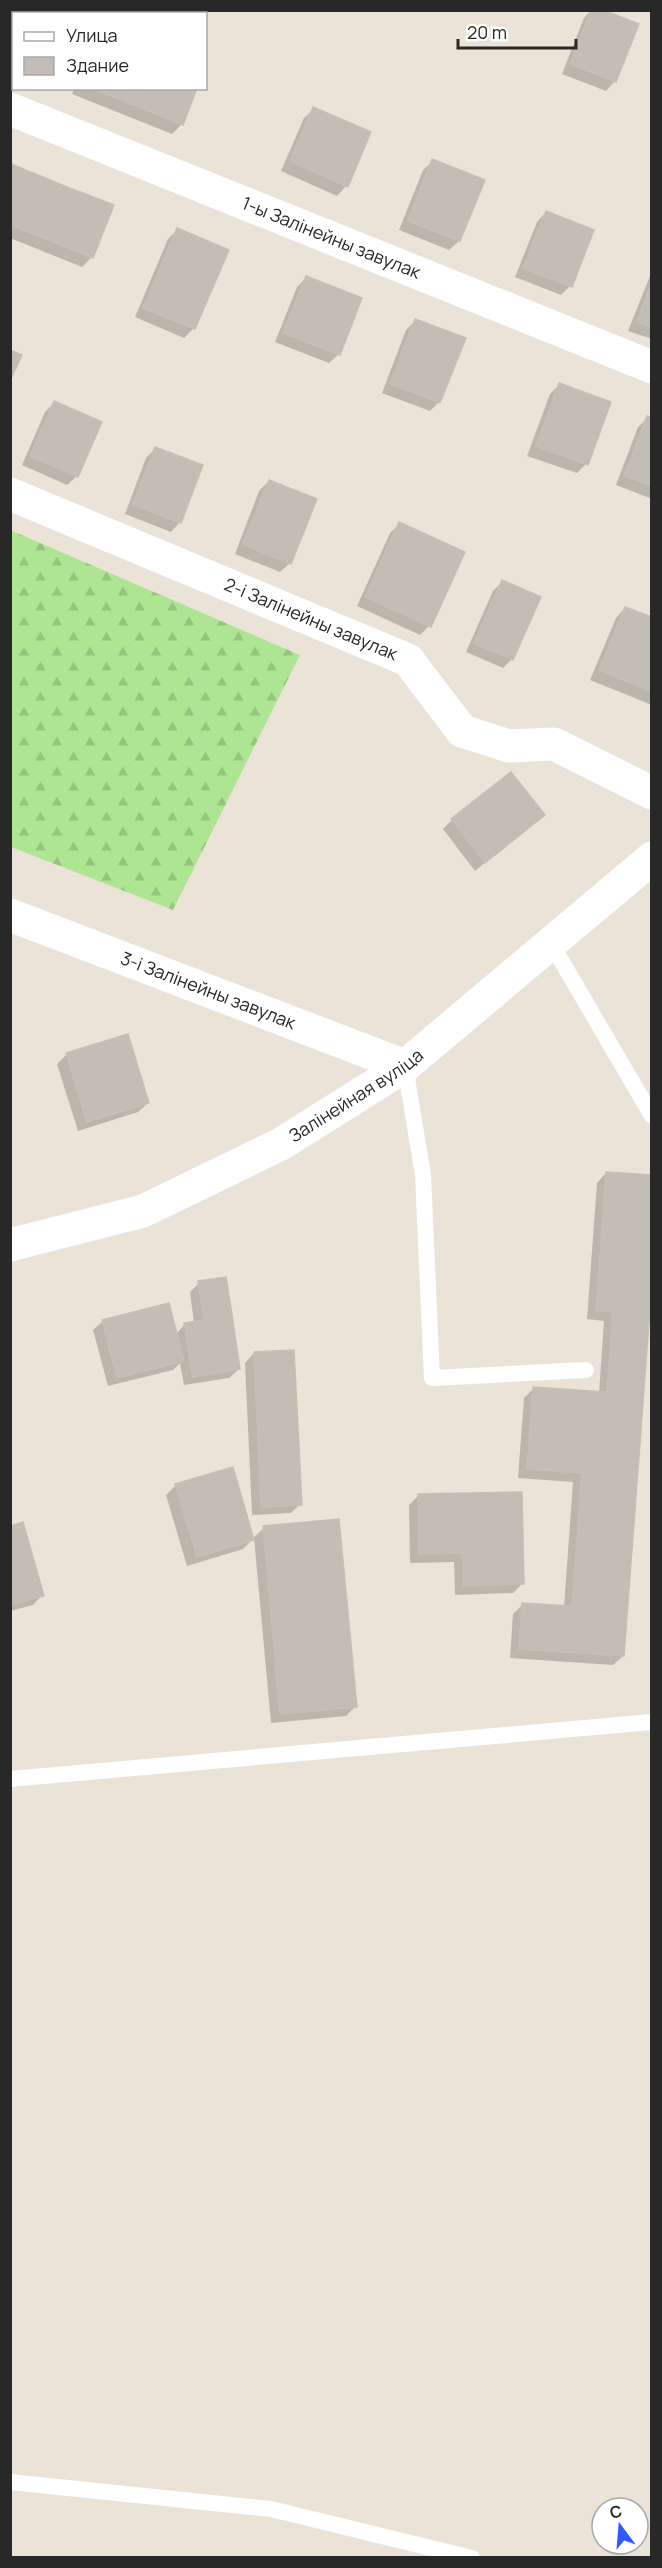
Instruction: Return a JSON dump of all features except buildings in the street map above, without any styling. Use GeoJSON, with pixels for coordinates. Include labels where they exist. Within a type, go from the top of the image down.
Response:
{"type":"FeatureCollection","features":[{"type":"Feature","properties":{"kind":"street","name":"1-ы Залінейны завулак"},"geometry":{"type":"LineString","coordinates":[[10,109],[651,367]]}},
{"type":"Feature","properties":{"kind":"street","name":"2-і Залінейны завулак"},"geometry":{"type":"LineString","coordinates":[[10,494],[408,660],[462,731],[509,746],[554,744],[651,793]]}},
{"type":"Feature","properties":{"kind":"street","name":"Залінейная вуліца"},"geometry":{"type":"LineString","coordinates":[[10,1245],[143,1211],[281,1143],[405,1065],[651,858]]}},
{"type":"Feature","properties":{"kind":"street","name":"3-і Залінейны завулак"},"geometry":{"type":"LineString","coordinates":[[10,915],[405,1065]]}},
{"type":"Feature","properties":{"kind":"lane"},"geometry":{"type":"LineString","coordinates":[[551,942],[651,1116]]}},
{"type":"Feature","properties":{"kind":"lane"},"geometry":{"type":"LineString","coordinates":[[405,1065],[423,1175],[432,1378],[586,1370]]}},
{"type":"Feature","properties":{"kind":"lane"},"geometry":{"type":"LineString","coordinates":[[10,1779],[651,1722]]}},
{"type":"Feature","properties":{"kind":"lane"},"geometry":{"type":"LineString","coordinates":[[10,2482],[271,2509],[472,2558]]}},
{"type":"Feature","properties":{"kind":"green space"},"geometry":{"type":"Polygon","coordinates":[[[10,530],[300,655],[173,910],[11,847],[10,530]]]}}]}
